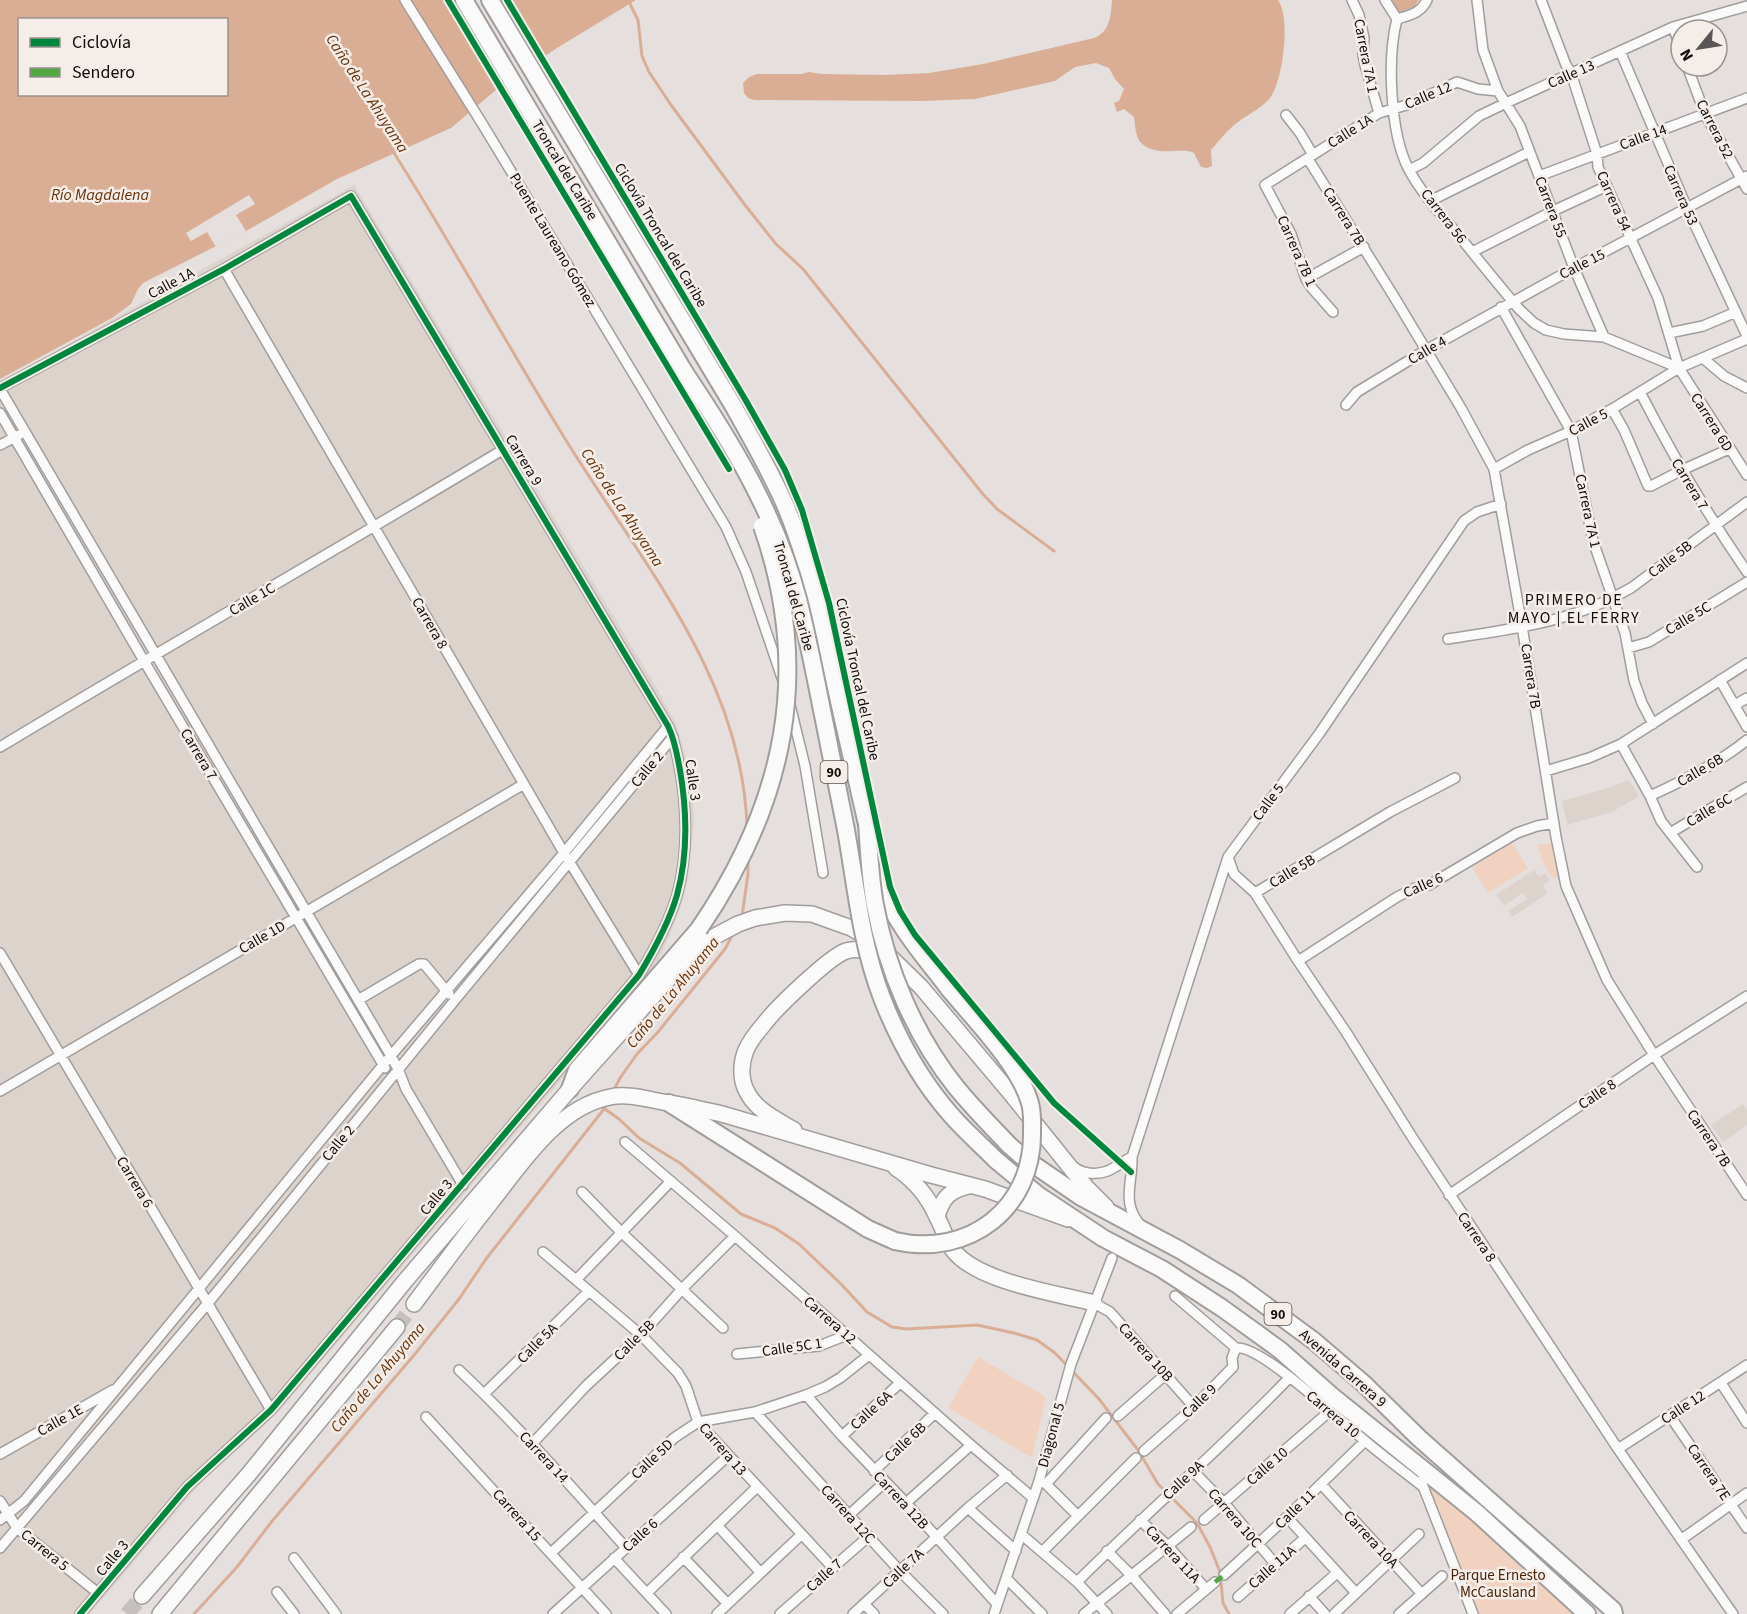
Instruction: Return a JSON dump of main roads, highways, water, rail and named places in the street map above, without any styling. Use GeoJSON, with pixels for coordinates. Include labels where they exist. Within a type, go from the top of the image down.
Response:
{"type":"FeatureCollection","features":[{"type":"Feature","properties":{"kind":"highway","name":"Troncal del Caribe"},"geometry":{"type":"LineString","coordinates":[[464,0],[685,372],[748,473],[768,514],[785,556],[798,599],[846,831],[856,901],[882,998],[915,1064],[932,1090],[950,1114],[996,1160]]}},
{"type":"Feature","properties":{"kind":"highway","name":"Troncal del Caribe"},"geometry":{"type":"LineString","coordinates":[[490,0],[734,407],[786,507],[815,596],[867,823],[869,866],[875,906],[884,944],[897,982],[913,1018],[955,1086],[981,1117],[1009,1144]]}},
{"type":"Feature","properties":{"kind":"highway"},"geometry":{"type":"LineString","coordinates":[[570,1089],[577,1070],[699,929],[722,894],[743,856],[769,792],[785,719],[788,652],[780,588],[760,521],[740,477],[712,428],[685,372]]}},
{"type":"Feature","properties":{"kind":"highway"},"geometry":{"type":"LineString","coordinates":[[669,1103],[868,1229],[895,1241],[917,1245],[940,1244],[962,1239],[982,1229],[1015,1197],[1025,1175],[1031,1152],[1032,1115],[1026,1091],[1014,1070],[903,930],[881,886],[867,823]]}},
{"type":"Feature","properties":{"kind":"highway","name":"Avenida Carrera 9"},"geometry":{"type":"LineString","coordinates":[[1009,1144],[1024,1158],[1081,1197],[1147,1231],[1238,1285],[1314,1341],[1615,1613]]}},
{"type":"Feature","properties":{"kind":"highway","name":"Avenida Carrera 9"},"geometry":{"type":"LineString","coordinates":[[996,1160],[1038,1195],[1103,1238],[1162,1269],[1222,1308],[1280,1350],[1332,1396],[1477,1513],[1587,1614]]}},
{"type":"Feature","properties":{"kind":"main road"},"geometry":{"type":"LineString","coordinates":[[142,1596],[248,1474],[405,1281],[570,1089],[688,957],[704,942],[755,918],[785,913],[812,914],[851,928],[874,941],[921,987],[1086,1187],[1117,1217]]}},
{"type":"Feature","properties":{"kind":"main road"},"geometry":{"type":"LineString","coordinates":[[813,1141],[764,1112],[755,1104],[745,1089],[741,1065],[747,1049],[764,1023],[822,967],[844,952],[855,949],[889,956]]}},
{"type":"Feature","properties":{"kind":"main road"},"geometry":{"type":"LineString","coordinates":[[414,1304],[454,1249],[538,1144],[561,1122],[590,1103],[610,1097],[630,1096],[722,1114],[985,1189],[1067,1219],[1103,1238]]}},
{"type":"Feature","properties":{"kind":"main road"},"geometry":{"type":"LineString","coordinates":[[889,1163],[909,1177],[925,1195],[954,1251],[971,1266],[995,1278],[1094,1303]]}},
{"type":"Feature","properties":{"kind":"main road"},"geometry":{"type":"LineString","coordinates":[[937,1216],[940,1204],[948,1195],[958,1188],[970,1186]]}},
{"type":"Feature","properties":{"kind":"main road"},"geometry":{"type":"LineString","coordinates":[[160,1614],[397,1327]]}},
{"type":"Feature","properties":{"kind":"water","name":"Río Magdalena"},"geometry":{"type":"Polygon","coordinates":[[[0,0],[636,0],[557,48],[496,90],[451,128],[337,179],[246,231],[143,283],[131,304],[112,318],[0,379],[0,0]]]}},
{"type":"Feature","properties":{"kind":"water"},"geometry":{"type":"Polygon","coordinates":[[[1112,0],[1278,0],[1282,9],[1285,34],[1282,64],[1275,90],[1266,102],[1233,126],[1211,150],[1212,166],[1201,167],[1192,152],[1159,151],[1143,145],[1137,136],[1134,117],[1124,109],[1117,112],[1114,103],[1119,101],[1124,89],[1109,68],[1096,63],[1075,67],[1055,81],[975,99],[754,100],[748,98],[744,93],[743,83],[749,77],[757,74],[929,73],[983,64],[1094,38],[1106,27],[1112,0]]]}},
{"type":"Feature","properties":{"kind":"water"},"geometry":{"type":"Polygon","coordinates":[[[1391,0],[1419,0],[1414,7],[1399,12],[1391,0]]]}},
{"type":"Feature","properties":{"kind":"waterway"},"geometry":{"type":"LineString","coordinates":[[630,4],[638,20],[642,56],[649,72],[745,205],[776,244],[803,269],[982,493],[997,509],[1054,551]]}},
{"type":"Feature","properties":{"kind":"waterway","name":"Caño de La Ahuyama"},"geometry":{"type":"LineString","coordinates":[[394,153],[564,437],[654,574],[682,621],[707,669],[727,719],[741,771],[747,826]]}},
{"type":"Feature","properties":{"kind":"waterway","name":"Caño de La Ahuyama"},"geometry":{"type":"LineString","coordinates":[[742,916],[748,857]]}},
{"type":"Feature","properties":{"kind":"waterway","name":"Caño de La Ahuyama"},"geometry":{"type":"LineString","coordinates":[[613,1092],[637,1054],[658,1032],[725,949],[734,932]]}},
{"type":"Feature","properties":{"kind":"waterway","name":"Caño de La Ahuyama"},"geometry":{"type":"LineString","coordinates":[[194,1614],[237,1567],[273,1520],[415,1354],[607,1103]]}},
{"type":"Feature","properties":{"kind":"waterway"},"geometry":{"type":"LineString","coordinates":[[605,1109],[639,1138],[680,1163],[741,1214],[775,1228],[799,1244],[867,1312],[892,1327],[906,1329],[977,1325],[1037,1340],[1055,1353],[1099,1399],[1138,1450],[1158,1484],[1197,1523],[1220,1572],[1223,1603],[1229,1614]]}},
{"type":"Feature","properties":{"kind":"tunnel"},"geometry":{"type":"LineString","coordinates":[[397,1327],[414,1304]]}},
{"type":"Feature","properties":{"kind":"tunnel"},"geometry":{"type":"LineString","coordinates":[[127,1614],[142,1596]]}},
{"type":"Feature","properties":{"kind":"district","name":"PRIMERO DE MAYO | EL FERRY"},"geometry":{"type":"Point","coordinates":[1574,608]}},
{"type":"Feature","properties":{"kind":"park label","name":"Parque Ernesto McCausland"},"geometry":{"type":"Point","coordinates":[1498,1584]}}]}
